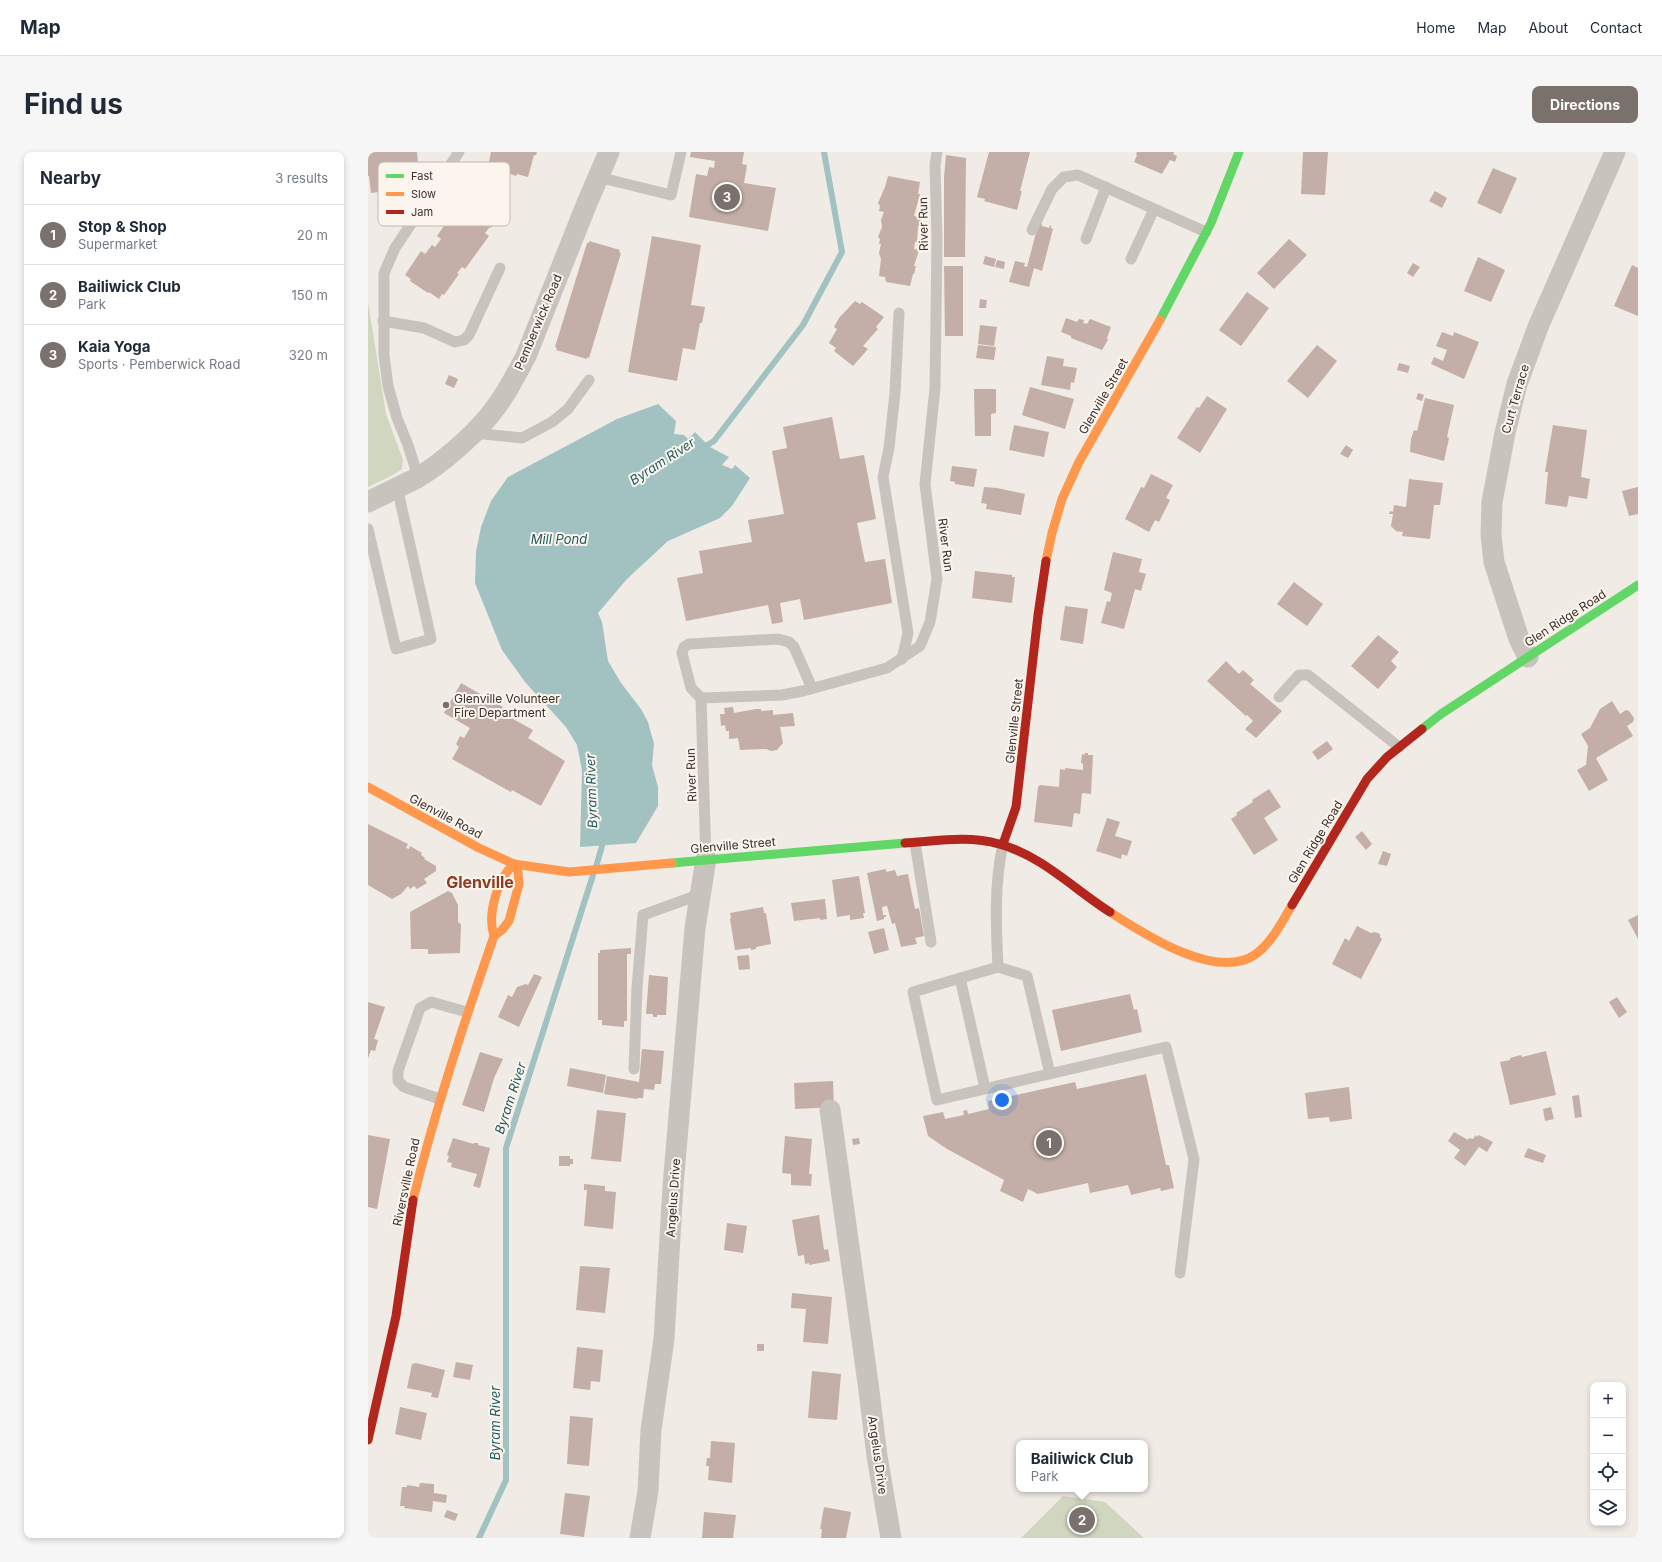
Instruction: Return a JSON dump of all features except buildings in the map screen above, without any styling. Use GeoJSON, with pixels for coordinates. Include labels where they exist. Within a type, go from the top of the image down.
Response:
{"type":"FeatureCollection","features":[{"type":"Feature","properties":{"kind":"street","name":"Pemberwick Road"},"geometry":{"type":"LineString","coordinates":[[368,502],[418,477],[450,455],[490,416],[513,380],[526,356],[609,152]]}},
{"type":"Feature","properties":{"kind":"street","name":"Glenville Street"},"geometry":{"type":"LineString","coordinates":[[514,864],[569,872],[627,868],[706,859],[958,839],[980,840],[1003,844],[1016,807],[1045,566],[1052,533],[1062,499],[1079,462],[1167,309],[1206,232],[1239,152]]}},
{"type":"Feature","properties":{"kind":"street","name":"Curt Terrace"},"geometry":{"type":"LineString","coordinates":[[1528,657],[1519,639],[1494,562],[1491,535],[1492,502],[1505,433],[1517,384],[1538,326],[1615,152]]}},
{"type":"Feature","properties":{"kind":"street","name":"Glen Ridge Road"},"geometry":{"type":"LineString","coordinates":[[1003,844],[1034,860],[1101,906],[1147,934],[1190,956],[1219,964],[1238,962],[1248,959],[1263,950],[1277,930],[1367,779],[1386,757],[1441,714],[1638,585]]}},
{"type":"Feature","properties":{"kind":"street","name":"Glenville Road"},"geometry":{"type":"LineString","coordinates":[[368,787],[478,848],[514,864]]}},
{"type":"Feature","properties":{"kind":"street","name":"Angelus Drive"},"geometry":{"type":"LineString","coordinates":[[640,1538],[648,1491],[651,1430],[664,1340],[674,1170],[695,928],[706,859]]}},
{"type":"Feature","properties":{"kind":"street","name":"Riversville Road"},"geometry":{"type":"LineString","coordinates":[[368,1440],[396,1316],[412,1206],[428,1137],[467,1012],[494,936],[502,930],[509,921],[519,884],[518,872],[514,864],[507,870],[501,879],[491,916],[491,927],[494,936]]}},
{"type":"Feature","properties":{"kind":"street","name":"Angelus Drive"},"geometry":{"type":"LineString","coordinates":[[830,1110],[877,1456],[891,1538]]}},
{"type":"Feature","properties":{"kind":"lane"},"geometry":{"type":"LineString","coordinates":[[452,162],[459,152]]}},
{"type":"Feature","properties":{"kind":"lane"},"geometry":{"type":"LineString","coordinates":[[598,177],[671,195],[680,152]]}},
{"type":"Feature","properties":{"kind":"lane","name":"River Run"},"geometry":{"type":"LineString","coordinates":[[706,859],[701,698],[782,694],[812,688],[887,668],[920,646],[930,622],[937,579],[925,484],[935,388],[937,240],[935,165],[937,152]]}},
{"type":"Feature","properties":{"kind":"lane"},"geometry":{"type":"LineString","coordinates":[[1032,230],[1052,189],[1064,176],[1078,175],[1206,232]]}},
{"type":"Feature","properties":{"kind":"lane"},"geometry":{"type":"LineString","coordinates":[[1086,239],[1106,187]]}},
{"type":"Feature","properties":{"kind":"lane"},"geometry":{"type":"LineString","coordinates":[[1131,259],[1154,209]]}},
{"type":"Feature","properties":{"kind":"lane"},"geometry":{"type":"LineString","coordinates":[[409,226],[394,248],[384,274],[384,355],[388,386],[397,418],[408,445],[418,477]]}},
{"type":"Feature","properties":{"kind":"lane"},"geometry":{"type":"LineString","coordinates":[[383,320],[424,328],[455,342],[464,340],[469,335],[500,268]]}},
{"type":"Feature","properties":{"kind":"lane"},"geometry":{"type":"LineString","coordinates":[[899,313],[895,393],[883,477],[908,634],[902,659]]}},
{"type":"Feature","properties":{"kind":"lane"},"geometry":{"type":"LineString","coordinates":[[474,433],[522,438],[552,422],[568,409],[589,380]]}},
{"type":"Feature","properties":{"kind":"lane"},"geometry":{"type":"LineString","coordinates":[[368,529],[396,649],[431,639],[396,488]]}},
{"type":"Feature","properties":{"kind":"lane"},"geometry":{"type":"LineString","coordinates":[[701,698],[691,688],[684,666],[682,653],[684,647],[689,644],[778,639],[789,642],[794,647],[812,688]]}},
{"type":"Feature","properties":{"kind":"lane"},"geometry":{"type":"LineString","coordinates":[[1279,697],[1299,675],[1308,675],[1399,747]]}},
{"type":"Feature","properties":{"kind":"lane"},"geometry":{"type":"LineString","coordinates":[[916,842],[931,942]]}},
{"type":"Feature","properties":{"kind":"lane"},"geometry":{"type":"LineString","coordinates":[[998,967],[996,921],[1003,844]]}},
{"type":"Feature","properties":{"kind":"lane"},"geometry":{"type":"LineString","coordinates":[[634,1069],[637,988],[643,915],[700,894]]}},
{"type":"Feature","properties":{"kind":"lane"},"geometry":{"type":"LineString","coordinates":[[1050,1074],[1027,976],[998,967],[913,992],[937,1100],[985,1088],[1050,1074],[1166,1046],[1194,1159],[1180,1272]]}},
{"type":"Feature","properties":{"kind":"lane"},"geometry":{"type":"LineString","coordinates":[[960,978],[985,1088]]}},
{"type":"Feature","properties":{"kind":"lane"},"geometry":{"type":"LineString","coordinates":[[440,1099],[404,1087],[398,1081],[398,1071],[420,1008],[431,1002],[467,1012]]}},
{"type":"Feature","properties":{"kind":"green space"},"geometry":{"type":"Polygon","coordinates":[[[368,302],[386,414],[403,460],[402,469],[368,487],[368,302]]]}},
{"type":"Feature","properties":{"kind":"green space"},"geometry":{"type":"Polygon","coordinates":[[[1063,1496],[1105,1502],[1144,1538],[1021,1538],[1063,1496]]]}},
{"type":"Feature","properties":{"kind":"water","name":"Mill Pond"},"geometry":{"type":"Polygon","coordinates":[[[658,404],[676,421],[674,434],[684,435],[688,439],[695,432],[710,447],[729,457],[722,465],[732,469],[735,465],[750,478],[732,506],[720,518],[668,541],[627,579],[598,613],[602,622],[608,661],[621,683],[641,709],[648,722],[654,744],[652,765],[658,787],[658,806],[636,843],[580,847],[582,770],[577,745],[566,727],[525,682],[502,650],[475,583],[476,552],[481,527],[491,501],[508,477],[617,419],[658,404]]]}},
{"type":"Feature","properties":{"kind":"waterway","name":"Byram River"},"geometry":{"type":"LineString","coordinates":[[701,449],[714,441],[803,325],[842,252],[824,152]]}},
{"type":"Feature","properties":{"kind":"waterway","name":"Byram River"},"geometry":{"type":"LineString","coordinates":[[596,867],[604,839]]}},
{"type":"Feature","properties":{"kind":"waterway","name":"Byram River"},"geometry":{"type":"LineString","coordinates":[[479,1538],[506,1480],[506,1148],[593,875]]}},
{"type":"Feature","properties":{"kind":"traffic: fast"},"geometry":{"type":"LineString","coordinates":[[1160,320],[1211,223],[1239,152]]}},
{"type":"Feature","properties":{"kind":"traffic: fast"},"geometry":{"type":"LineString","coordinates":[[1422,729],[1441,714],[1638,585]]}},
{"type":"Feature","properties":{"kind":"traffic: fast"},"geometry":{"type":"LineString","coordinates":[[672,863],[905,843]]}},
{"type":"Feature","properties":{"kind":"traffic: slow"},"geometry":{"type":"LineString","coordinates":[[1046,561],[1062,499],[1079,462],[1160,320]]}},
{"type":"Feature","properties":{"kind":"traffic: slow"},"geometry":{"type":"LineString","coordinates":[[368,787],[479,848],[514,864],[569,872],[672,863]]}},
{"type":"Feature","properties":{"kind":"traffic: slow"},"geometry":{"type":"LineString","coordinates":[[494,936],[502,930],[509,921],[519,884],[518,872],[514,864]]}},
{"type":"Feature","properties":{"kind":"traffic: slow"},"geometry":{"type":"LineString","coordinates":[[413,1200],[450,1067],[494,936],[492,918],[498,888],[514,864]]}},
{"type":"Feature","properties":{"kind":"traffic: slow"},"geometry":{"type":"LineString","coordinates":[[1110,912],[1142,932],[1181,952],[1202,959],[1222,962],[1240,961],[1256,954],[1272,938],[1292,905]]}},
{"type":"Feature","properties":{"kind":"traffic: jam"},"geometry":{"type":"LineString","coordinates":[[1003,844],[1016,807],[1038,615],[1046,561]]}},
{"type":"Feature","properties":{"kind":"traffic: jam"},"geometry":{"type":"LineString","coordinates":[[1292,905],[1367,779],[1387,757],[1422,729]]}},
{"type":"Feature","properties":{"kind":"traffic: jam"},"geometry":{"type":"LineString","coordinates":[[905,843],[964,839],[988,841],[1014,849],[1029,856],[1057,874],[1110,912]]}},
{"type":"Feature","properties":{"kind":"traffic: jam"},"geometry":{"type":"LineString","coordinates":[[368,1440],[396,1316],[413,1200]]}},
{"type":"Feature","properties":{"kind":"place","name":"Kaia Yoga"},"geometry":{"type":"Point","coordinates":[727,197]}},
{"type":"Feature","properties":{"kind":"place","name":"Glenville Volunteer Fire Department"},"geometry":{"type":"Point","coordinates":[446,705]}},
{"type":"Feature","properties":{"kind":"place","name":"Stop & Shop"},"geometry":{"type":"Point","coordinates":[1049,1143]}},
{"type":"Feature","properties":{"kind":"place","name":"Bailiwick Club"},"geometry":{"type":"Point","coordinates":[1082,1520]}},
{"type":"Feature","properties":{"kind":"district","name":"Glenville"},"geometry":{"type":"Point","coordinates":[480,882]}}]}
